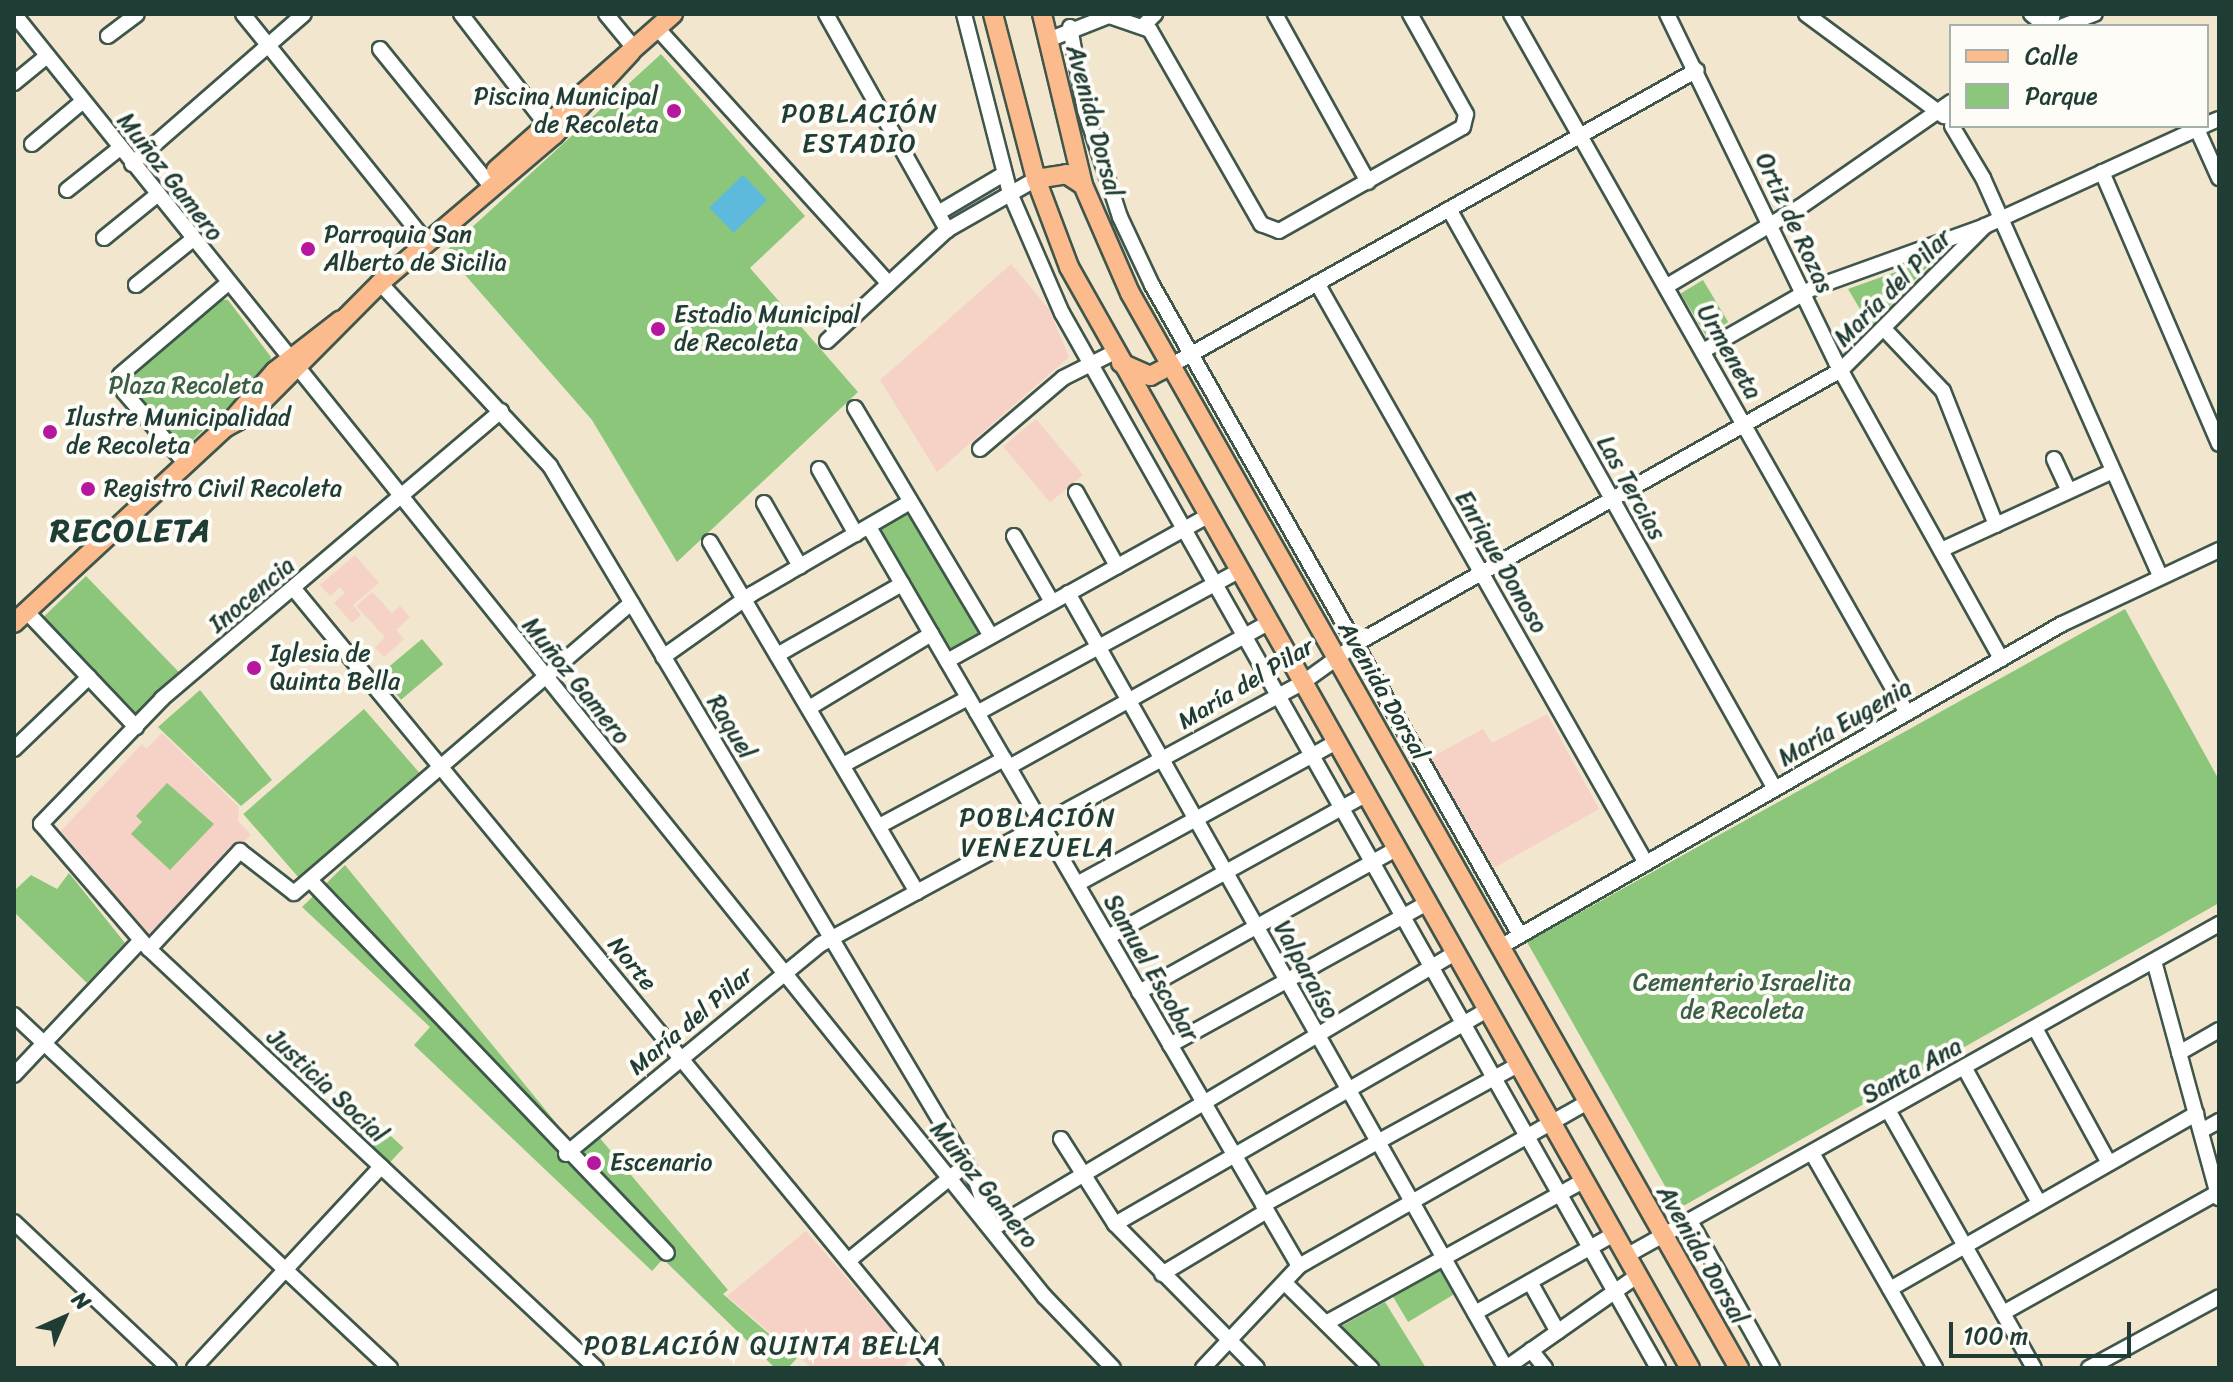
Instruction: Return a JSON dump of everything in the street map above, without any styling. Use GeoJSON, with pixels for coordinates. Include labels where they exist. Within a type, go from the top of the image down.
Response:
{"type":"FeatureCollection","features":[{"type":"Feature","properties":{"kind":"main road"},"geometry":{"type":"LineString","coordinates":[[20,617],[673,14]]}},
{"type":"Feature","properties":{"kind":"main road"},"geometry":{"type":"LineString","coordinates":[[993,14],[1036,179],[1069,267],[1690,1368]]}},
{"type":"Feature","properties":{"kind":"main road","name":"Avenida Dorsal"},"geometry":{"type":"LineString","coordinates":[[1042,14],[1083,185],[1170,366],[1739,1368]]}},
{"type":"Feature","properties":{"kind":"main road"},"geometry":{"type":"LineString","coordinates":[[473,200],[486,180],[550,129]]}},
{"type":"Feature","properties":{"kind":"main road"},"geometry":{"type":"LineString","coordinates":[[1036,179],[1066,174],[1083,185]]}},
{"type":"Feature","properties":{"kind":"main road"},"geometry":{"type":"LineString","coordinates":[[1118,358],[1150,376],[1170,366]]}},
{"type":"Feature","properties":{"kind":"street","name":"Muñoz Gamero"},"geometry":{"type":"LineString","coordinates":[[14,14],[292,366],[950,1178],[1113,1368]]}},
{"type":"Feature","properties":{"kind":"street"},"geometry":{"type":"LineString","coordinates":[[108,36],[137,14]]}},
{"type":"Feature","properties":{"kind":"street"},"geometry":{"type":"LineString","coordinates":[[243,14],[426,242]]}},
{"type":"Feature","properties":{"kind":"street"},"geometry":{"type":"LineString","coordinates":[[132,164],[304,14]]}},
{"type":"Feature","properties":{"kind":"street"},"geometry":{"type":"LineString","coordinates":[[461,14],[550,129]]}},
{"type":"Feature","properties":{"kind":"street"},"geometry":{"type":"LineString","coordinates":[[606,14],[633,51]]}},
{"type":"Feature","properties":{"kind":"street"},"geometry":{"type":"LineString","coordinates":[[826,14],[947,230]]}},
{"type":"Feature","properties":{"kind":"street"},"geometry":{"type":"LineString","coordinates":[[964,14],[1010,193],[1088,363],[1658,1368]]}},
{"type":"Feature","properties":{"kind":"street"},"geometry":{"type":"LineString","coordinates":[[1144,25],[1155,14]]}},
{"type":"Feature","properties":{"kind":"street"},"geometry":{"type":"LineString","coordinates":[[1275,14],[1368,182]]}},
{"type":"Feature","properties":{"kind":"street"},"geometry":{"type":"LineString","coordinates":[[1048,40],[1070,27],[1109,16],[1144,25],[1271,231],[1368,182],[1466,123],[1410,14]]}},
{"type":"Feature","properties":{"kind":"street","name":"Urmeneta"},"geometry":{"type":"LineString","coordinates":[[1511,14],[1907,713]]}},
{"type":"Feature","properties":{"kind":"street","name":"Ortiz de Rozas"},"geometry":{"type":"LineString","coordinates":[[1667,14],[1697,70],[1801,293],[2001,659]]}},
{"type":"Feature","properties":{"kind":"street"},"geometry":{"type":"LineString","coordinates":[[1667,286],[1771,225],[1945,106],[1806,14]]}},
{"type":"Feature","properties":{"kind":"street"},"geometry":{"type":"LineString","coordinates":[[2068,24],[2095,14]]}},
{"type":"Feature","properties":{"kind":"street","name":"Avenida Dorsal"},"geometry":{"type":"LineString","coordinates":[[1070,27],[1085,110],[1120,217],[1192,353],[1359,642],[1520,935]]}},
{"type":"Feature","properties":{"kind":"street"},"geometry":{"type":"LineString","coordinates":[[657,28],[889,284]]}},
{"type":"Feature","properties":{"kind":"street"},"geometry":{"type":"LineString","coordinates":[[380,49],[486,180]]}},
{"type":"Feature","properties":{"kind":"street"},"geometry":{"type":"LineString","coordinates":[[14,83],[47,56]]}},
{"type":"Feature","properties":{"kind":"street"},"geometry":{"type":"LineString","coordinates":[[1170,366],[1697,70]]}},
{"type":"Feature","properties":{"kind":"street"},"geometry":{"type":"LineString","coordinates":[[980,76],[1010,72]]}},
{"type":"Feature","properties":{"kind":"street"},"geometry":{"type":"LineString","coordinates":[[32,144],[83,101]]}},
{"type":"Feature","properties":{"kind":"street"},"geometry":{"type":"LineString","coordinates":[[1953,128],[2000,219],[2160,576]]}},
{"type":"Feature","properties":{"kind":"street"},"geometry":{"type":"LineString","coordinates":[[1703,351],[1801,293],[1985,226],[2198,128]]}},
{"type":"Feature","properties":{"kind":"street"},"geometry":{"type":"LineString","coordinates":[[2203,128],[2219,178]]}},
{"type":"Feature","properties":{"kind":"street"},"geometry":{"type":"LineString","coordinates":[[67,190],[120,148]]}},
{"type":"Feature","properties":{"kind":"street"},"geometry":{"type":"LineString","coordinates":[[2102,172],[2219,444]]}},
{"type":"Feature","properties":{"kind":"street"},"geometry":{"type":"LineString","coordinates":[[938,213],[1004,174]]}},
{"type":"Feature","properties":{"kind":"street"},"geometry":{"type":"LineString","coordinates":[[827,341],[947,230],[1036,179]]}},
{"type":"Feature","properties":{"kind":"street"},"geometry":{"type":"LineString","coordinates":[[104,238],[157,195]]}},
{"type":"Feature","properties":{"kind":"street","name":"Las Tercias"},"geometry":{"type":"LineString","coordinates":[[1449,209],[1775,789]]}},
{"type":"Feature","properties":{"kind":"street","name":"María del Pilar"},"geometry":{"type":"LineString","coordinates":[[566,1154],[784,973],[833,938],[1302,683],[1359,642],[1841,370],[1887,332],[1985,226]]}},
{"type":"Feature","properties":{"kind":"street"},"geometry":{"type":"LineString","coordinates":[[136,285],[192,240]]}},
{"type":"Feature","properties":{"kind":"street","name":"Raquel"},"geometry":{"type":"LineString","coordinates":[[380,283],[545,458],[966,1164],[992,1229]]}},
{"type":"Feature","properties":{"kind":"street","name":"Enrique Donoso"},"geometry":{"type":"LineString","coordinates":[[1317,283],[1646,863]]}},
{"type":"Feature","properties":{"kind":"street"},"geometry":{"type":"LineString","coordinates":[[186,464],[124,392],[120,375],[227,284]]}},
{"type":"Feature","properties":{"kind":"street"},"geometry":{"type":"LineString","coordinates":[[1887,332],[1943,391],[1996,525]]}},
{"type":"Feature","properties":{"kind":"street"},"geometry":{"type":"LineString","coordinates":[[980,449],[1088,363],[1118,358]]}},
{"type":"Feature","properties":{"kind":"street"},"geometry":{"type":"LineString","coordinates":[[855,408],[991,636]]}},
{"type":"Feature","properties":{"kind":"street","name":"Inocencia"},"geometry":{"type":"LineString","coordinates":[[41,824],[136,727],[501,411]]}},
{"type":"Feature","properties":{"kind":"street"},"geometry":{"type":"LineString","coordinates":[[2054,459],[2069,491]]}},
{"type":"Feature","properties":{"kind":"street","name":"Samuel Escobar"},"geometry":{"type":"LineString","coordinates":[[819,469],[902,584],[1299,1266]]}},
{"type":"Feature","properties":{"kind":"street"},"geometry":{"type":"LineString","coordinates":[[1941,550],[2113,471]]}},
{"type":"Feature","properties":{"kind":"street"},"geometry":{"type":"LineString","coordinates":[[1076,492],[1117,566]]}},
{"type":"Feature","properties":{"kind":"street"},"geometry":{"type":"LineString","coordinates":[[663,657],[744,600],[910,502]]}},
{"type":"Feature","properties":{"kind":"street"},"geometry":{"type":"LineString","coordinates":[[764,503],[800,566]]}},
{"type":"Feature","properties":{"kind":"street"},"geometry":{"type":"LineString","coordinates":[[947,661],[1207,516]]}},
{"type":"Feature","properties":{"kind":"street"},"geometry":{"type":"LineString","coordinates":[[1014,536],[1052,602]]}},
{"type":"Feature","properties":{"kind":"street"},"geometry":{"type":"LineString","coordinates":[[710,542],[917,892]]}},
{"type":"Feature","properties":{"kind":"street","name":"María Eugenia"},"geometry":{"type":"LineString","coordinates":[[1500,947],[2001,659],[2160,576],[2219,550]]}},
{"type":"Feature","properties":{"kind":"street"},"geometry":{"type":"LineString","coordinates":[[977,713],[1239,571]]}},
{"type":"Feature","properties":{"kind":"street"},"geometry":{"type":"LineString","coordinates":[[777,655],[902,584]]}},
{"type":"Feature","properties":{"kind":"street","name":"Norte"},"geometry":{"type":"LineString","coordinates":[[294,589],[936,1368]]}},
{"type":"Feature","properties":{"kind":"street","name":"Valparaíso"},"geometry":{"type":"LineString","coordinates":[[1068,593],[1506,1368]]}},
{"type":"Feature","properties":{"kind":"street"},"geometry":{"type":"LineString","coordinates":[[14,1075],[240,851],[294,893],[548,681],[631,603]]}},
{"type":"Feature","properties":{"kind":"street"},"geometry":{"type":"LineString","coordinates":[[20,617],[89,677],[136,727]]}},
{"type":"Feature","properties":{"kind":"street"},"geometry":{"type":"LineString","coordinates":[[879,826],[1129,700],[1268,623]]}},
{"type":"Feature","properties":{"kind":"street"},"geometry":{"type":"LineString","coordinates":[[809,708],[931,634]]}},
{"type":"Feature","properties":{"kind":"street"},"geometry":{"type":"LineString","coordinates":[[14,749],[89,677]]}},
{"type":"Feature","properties":{"kind":"street"},"geometry":{"type":"LineString","coordinates":[[843,765],[968,698]]}},
{"type":"Feature","properties":{"kind":"street"},"geometry":{"type":"LineString","coordinates":[[1077,884],[1336,742]]}},
{"type":"Feature","properties":{"kind":"street"},"geometry":{"type":"LineString","coordinates":[[1108,937],[1365,795]]}},
{"type":"Feature","properties":{"kind":"street","name":"Justicia Social"},"geometry":{"type":"LineString","coordinates":[[41,824],[145,944],[596,1368]]}},
{"type":"Feature","properties":{"kind":"street"},"geometry":{"type":"LineString","coordinates":[[1139,992],[1396,849]]}},
{"type":"Feature","properties":{"kind":"street"},"geometry":{"type":"LineString","coordinates":[[310,880],[566,1154],[667,1253]]}},
{"type":"Feature","properties":{"kind":"street"},"geometry":{"type":"LineString","coordinates":[[1170,1045],[1427,903]]}},
{"type":"Feature","properties":{"kind":"street","name":"Santa Ana"},"geometry":{"type":"LineString","coordinates":[[1626,1256],[2219,924]]}},
{"type":"Feature","properties":{"kind":"street"},"geometry":{"type":"LineString","coordinates":[[992,1229],[1082,1171],[1455,953]]}},
{"type":"Feature","properties":{"kind":"street"},"geometry":{"type":"LineString","coordinates":[[2003,1313],[2218,1194],[2154,961]]}},
{"type":"Feature","properties":{"kind":"street"},"geometry":{"type":"LineString","coordinates":[[1115,1224],[1487,1010]]}},
{"type":"Feature","properties":{"kind":"street"},"geometry":{"type":"LineString","coordinates":[[14,1015],[390,1368]]}},
{"type":"Feature","properties":{"kind":"street"},"geometry":{"type":"LineString","coordinates":[[2035,1028],[2109,1163]]}},
{"type":"Feature","properties":{"kind":"street"},"geometry":{"type":"LineString","coordinates":[[2179,1053],[2219,1030]]}},
{"type":"Feature","properties":{"kind":"street"},"geometry":{"type":"LineString","coordinates":[[1162,1274],[1265,1208],[1518,1065]]}},
{"type":"Feature","properties":{"kind":"street"},"geometry":{"type":"LineString","coordinates":[[1964,1067],[2039,1203]]}},
{"type":"Feature","properties":{"kind":"street"},"geometry":{"type":"LineString","coordinates":[[1203,1368],[1286,1284],[1299,1266],[1588,1102]]}},
{"type":"Feature","properties":{"kind":"street"},"geometry":{"type":"LineString","coordinates":[[1888,1110],[2034,1368]]}},
{"type":"Feature","properties":{"kind":"street"},"geometry":{"type":"LineString","coordinates":[[1890,1289],[2196,1114]]}},
{"type":"Feature","properties":{"kind":"street"},"geometry":{"type":"LineString","coordinates":[[2201,1131],[2219,1121]]}},
{"type":"Feature","properties":{"kind":"street"},"geometry":{"type":"LineString","coordinates":[[1061,1139],[1115,1224],[1257,1368]]}},
{"type":"Feature","properties":{"kind":"street"},"geometry":{"type":"LineString","coordinates":[[1812,1153],[1935,1368]]}},
{"type":"Feature","properties":{"kind":"street"},"geometry":{"type":"LineString","coordinates":[[848,1261],[966,1164]]}},
{"type":"Feature","properties":{"kind":"street"},"geometry":{"type":"LineString","coordinates":[[194,1368],[381,1167]]}},
{"type":"Feature","properties":{"kind":"street"},"geometry":{"type":"LineString","coordinates":[[1326,1323],[1583,1181]]}},
{"type":"Feature","properties":{"kind":"street"},"geometry":{"type":"LineString","coordinates":[[1690,1221],[1772,1368]]}},
{"type":"Feature","properties":{"kind":"street"},"geometry":{"type":"LineString","coordinates":[[14,1222],[169,1368]]}},
{"type":"Feature","properties":{"kind":"street"},"geometry":{"type":"LineString","coordinates":[[1475,1313],[1614,1234]]}},
{"type":"Feature","properties":{"kind":"street"},"geometry":{"type":"LineString","coordinates":[[1506,1368],[1637,1276]]}},
{"type":"Feature","properties":{"kind":"street"},"geometry":{"type":"LineString","coordinates":[[1530,1282],[1558,1332]]}},
{"type":"Feature","properties":{"kind":"street"},"geometry":{"type":"LineString","coordinates":[[1286,1284],[1371,1368]]}},
{"type":"Feature","properties":{"kind":"street"},"geometry":{"type":"LineString","coordinates":[[2099,1366],[2219,1297]]}},
{"type":"Feature","properties":{"kind":"street"},"geometry":{"type":"LineString","coordinates":[[1531,1350],[1545,1368]]}},
{"type":"Feature","properties":{"kind":"shaded area"},"geometry":{"type":"Polygon","coordinates":[[[1011,264],[1049,309],[1069,357],[937,472],[880,380],[1011,264]]]}},
{"type":"Feature","properties":{"kind":"shaded area"},"geometry":{"type":"Polygon","coordinates":[[[1036,419],[1083,475],[1050,503],[1003,447],[1036,419]]]}},
{"type":"Feature","properties":{"kind":"shaded area"},"geometry":{"type":"Polygon","coordinates":[[[355,555],[379,583],[353,605],[361,615],[352,623],[334,603],[345,593],[340,587],[330,596],[320,585],[355,555]]]}},
{"type":"Feature","properties":{"kind":"shaded area"},"geometry":{"type":"Polygon","coordinates":[[[372,592],[392,613],[400,606],[410,617],[396,630],[404,639],[384,657],[375,647],[385,637],[356,606],[372,592]]]}},
{"type":"Feature","properties":{"kind":"shaded area"},"geometry":{"type":"Polygon","coordinates":[[[1547,714],[1599,809],[1494,868],[1430,758],[1483,729],[1492,743],[1547,714]]]}},
{"type":"Feature","properties":{"kind":"shaded area"},"geometry":{"type":"Polygon","coordinates":[[[162,733],[239,807],[238,821],[251,835],[149,935],[61,831],[142,744],[146,749],[162,733]]]}},
{"type":"Feature","properties":{"kind":"shaded area"},"geometry":{"type":"Polygon","coordinates":[[[806,1231],[914,1356],[902,1368],[812,1368],[727,1296],[806,1231]]]}},
{"type":"Feature","properties":{"kind":"green space","name":"Estadio Municipal de Recoleta"},"geometry":{"type":"Polygon","coordinates":[[[661,54],[805,216],[750,268],[858,392],[677,562],[592,420],[445,252],[661,54]]]}},
{"type":"Feature","properties":{"kind":"green space"},"geometry":{"type":"Polygon","coordinates":[[[1932,259],[1932,262],[1870,326],[1848,289],[1932,259]]]}},
{"type":"Feature","properties":{"kind":"green space"},"geometry":{"type":"Polygon","coordinates":[[[1703,280],[1728,322],[1706,335],[1681,293],[1703,280]]]}},
{"type":"Feature","properties":{"kind":"green space","name":"Plaza Recoleta"},"geometry":{"type":"Polygon","coordinates":[[[218,299],[228,300],[271,357],[269,368],[181,451],[126,379],[218,299]]]}},
{"type":"Feature","properties":{"kind":"green space"},"geometry":{"type":"Polygon","coordinates":[[[908,511],[978,633],[945,653],[874,530],[908,511]]]}},
{"type":"Feature","properties":{"kind":"green space"},"geometry":{"type":"Polygon","coordinates":[[[86,576],[180,673],[135,716],[41,619],[86,576]]]}},
{"type":"Feature","properties":{"kind":"green space","name":"Cementerio Israelita de Recoleta"},"geometry":{"type":"Polygon","coordinates":[[[2125,609],[2219,780],[2219,903],[1678,1209],[1527,942],[2125,609]]]}},
{"type":"Feature","properties":{"kind":"green space"},"geometry":{"type":"Polygon","coordinates":[[[422,639],[443,664],[401,700],[380,674],[422,639]]]}},
{"type":"Feature","properties":{"kind":"green space"},"geometry":{"type":"Polygon","coordinates":[[[200,690],[272,780],[241,806],[158,727],[200,690]]]}},
{"type":"Feature","properties":{"kind":"green space"},"geometry":{"type":"Polygon","coordinates":[[[364,709],[419,772],[298,877],[243,814],[364,709]]]}},
{"type":"Feature","properties":{"kind":"green space"},"geometry":{"type":"Polygon","coordinates":[[[167,783],[214,824],[170,870],[131,834],[142,822],[136,816],[167,783]]]}},
{"type":"Feature","properties":{"kind":"green space"},"geometry":{"type":"Polygon","coordinates":[[[345,865],[580,1152],[599,1137],[728,1290],[723,1294],[797,1358],[788,1368],[775,1368],[663,1259],[652,1271],[414,1045],[430,1027],[302,907],[345,865]]]}},
{"type":"Feature","properties":{"kind":"green space"},"geometry":{"type":"Polygon","coordinates":[[[69,873],[125,943],[87,983],[14,912],[14,891],[31,875],[57,889],[69,873]]]}},
{"type":"Feature","properties":{"kind":"green space"},"geometry":{"type":"Polygon","coordinates":[[[364,1111],[403,1148],[389,1163],[350,1126],[364,1111]]]}},
{"type":"Feature","properties":{"kind":"green space"},"geometry":{"type":"Polygon","coordinates":[[[1441,1266],[1457,1293],[1408,1322],[1392,1295],[1441,1266]]]}},
{"type":"Feature","properties":{"kind":"green space"},"geometry":{"type":"Polygon","coordinates":[[[1385,1302],[1426,1368],[1381,1368],[1340,1327],[1385,1302]]]}},
{"type":"Feature","properties":{"kind":"water"},"geometry":{"type":"Polygon","coordinates":[[[743,175],[767,200],[734,233],[709,208],[743,175]]]}},
{"type":"Feature","properties":{"kind":"place","name":"Piscina Municipal de Recoleta"},"geometry":{"type":"Point","coordinates":[674,111]}},
{"type":"Feature","properties":{"kind":"place","name":"Parroquia San Alberto de Sicilia"},"geometry":{"type":"Point","coordinates":[308,249]}},
{"type":"Feature","properties":{"kind":"place","name":"Estadio Municipal de Recoleta"},"geometry":{"type":"Point","coordinates":[658,329]}},
{"type":"Feature","properties":{"kind":"place","name":"Ilustre Municipalidad de Recoleta"},"geometry":{"type":"Point","coordinates":[50,432]}},
{"type":"Feature","properties":{"kind":"place","name":"Registro Civil Recoleta"},"geometry":{"type":"Point","coordinates":[88,489]}},
{"type":"Feature","properties":{"kind":"place","name":"Iglesia de Quinta Bella"},"geometry":{"type":"Point","coordinates":[254,668]}},
{"type":"Feature","properties":{"kind":"place","name":"Escenario"},"geometry":{"type":"Point","coordinates":[594,1163]}},
{"type":"Feature","properties":{"kind":"district","name":"POBLACIÓN ESTADIO"},"geometry":{"type":"Point","coordinates":[860,129]}},
{"type":"Feature","properties":{"kind":"district","name":"RECOLETA"},"geometry":{"type":"Point","coordinates":[131,531]}},
{"type":"Feature","properties":{"kind":"district","name":"POBLACIÓN VENEZUELA"},"geometry":{"type":"Point","coordinates":[1038,833]}},
{"type":"Feature","properties":{"kind":"district","name":"POBLACIÓN QUINTA BELLA"},"geometry":{"type":"Point","coordinates":[763,1346]}}]}
